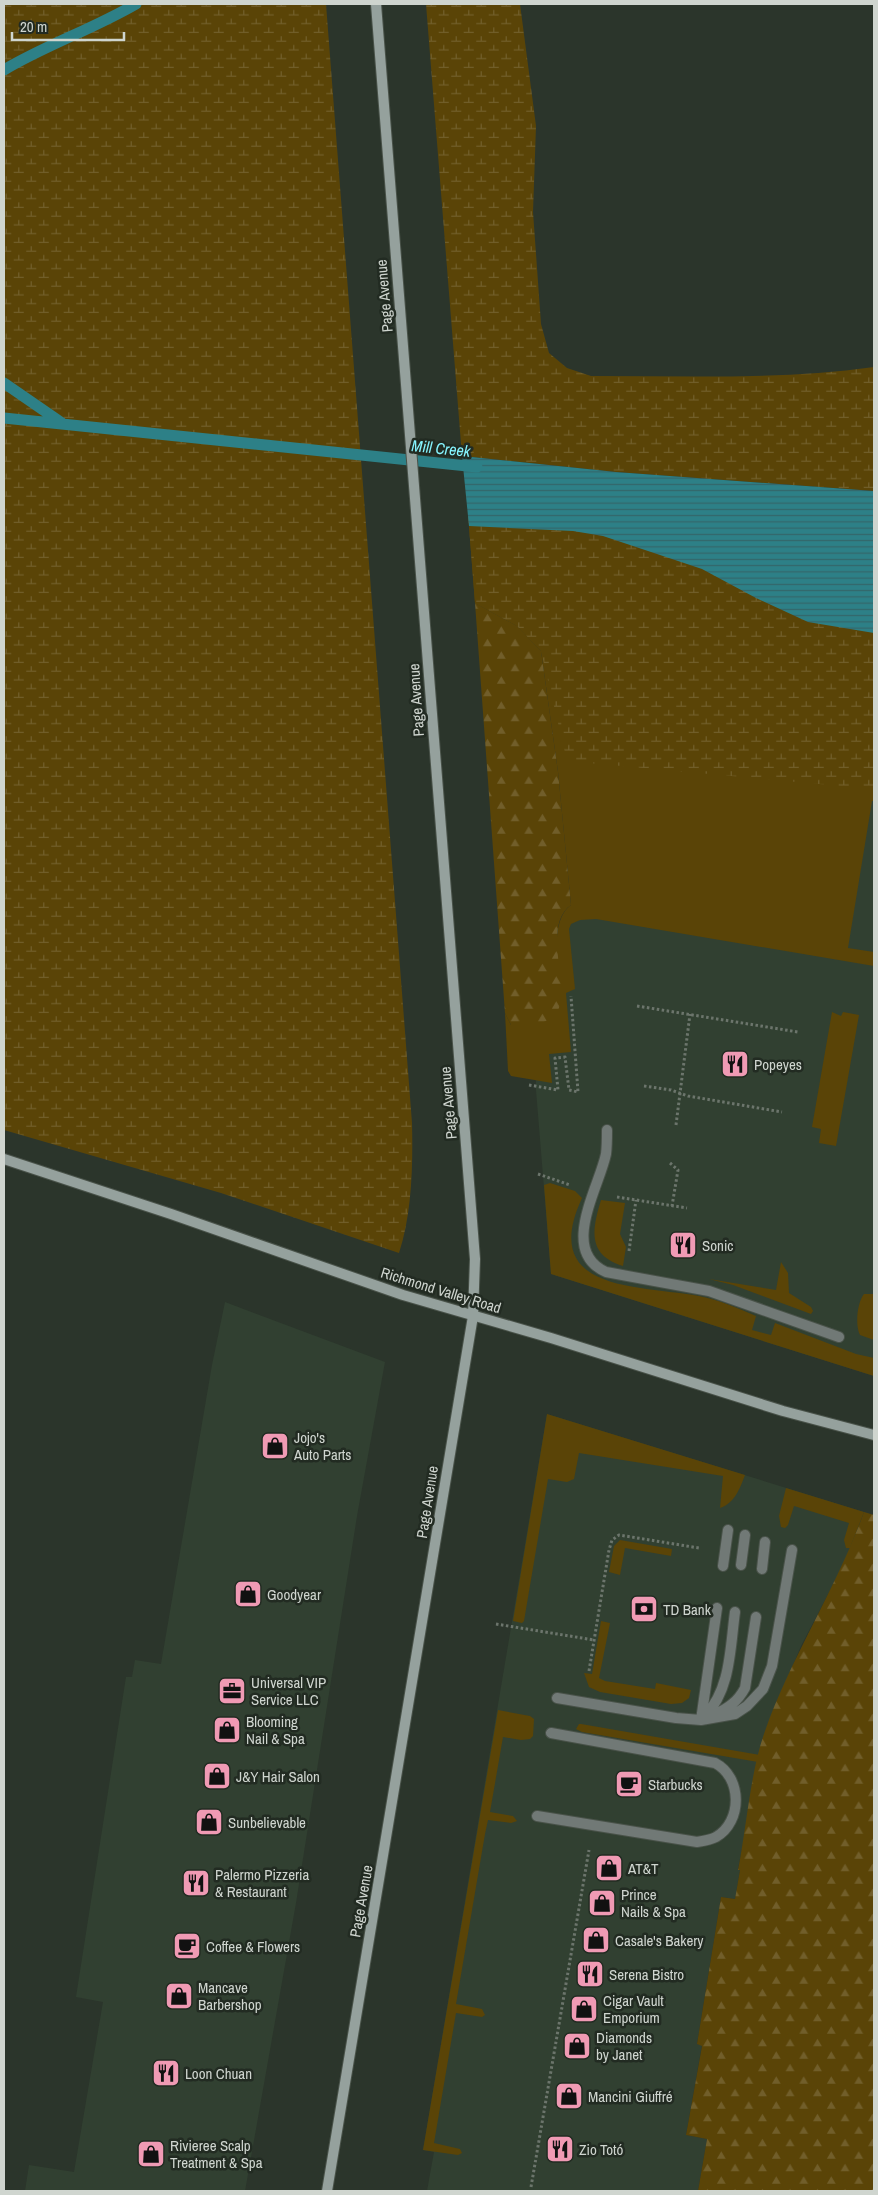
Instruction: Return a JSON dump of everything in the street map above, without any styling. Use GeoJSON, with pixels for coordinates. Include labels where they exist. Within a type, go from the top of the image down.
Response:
{"type":"FeatureCollection","features":[{"type":"Feature","properties":{"kind":"street","name":"Page Avenue"},"geometry":{"type":"LineString","coordinates":[[327,2191],[473,1316],[475,1259],[376,4]]}},
{"type":"Feature","properties":{"kind":"street","name":"Richmond Valley Road"},"geometry":{"type":"LineString","coordinates":[[4,1159],[172,1214],[403,1295],[551,1338],[783,1411],[874,1435]]}},
{"type":"Feature","properties":{"kind":"lane"},"geometry":{"type":"LineString","coordinates":[[607,1130],[606,1152],[585,1221],[585,1250],[590,1261],[606,1272],[718,1293],[839,1336]]}},
{"type":"Feature","properties":{"kind":"lane"},"geometry":{"type":"LineString","coordinates":[[723,1566],[728,1530]]}},
{"type":"Feature","properties":{"kind":"lane"},"geometry":{"type":"LineString","coordinates":[[741,1565],[746,1536]]}},
{"type":"Feature","properties":{"kind":"lane"},"geometry":{"type":"LineString","coordinates":[[762,1569],[766,1542]]}},
{"type":"Feature","properties":{"kind":"lane"},"geometry":{"type":"LineString","coordinates":[[557,1698],[701,1720],[735,1714],[747,1706],[763,1689],[772,1666],[792,1550]]}},
{"type":"Feature","properties":{"kind":"lane"},"geometry":{"type":"LineString","coordinates":[[701,1720],[717,1608]]}},
{"type":"Feature","properties":{"kind":"lane"},"geometry":{"type":"LineString","coordinates":[[701,1720],[712,1709],[723,1687],[735,1612]]}},
{"type":"Feature","properties":{"kind":"lane"},"geometry":{"type":"LineString","coordinates":[[701,1720],[728,1708],[740,1697],[745,1688],[756,1617]]}},
{"type":"Feature","properties":{"kind":"lane"},"geometry":{"type":"LineString","coordinates":[[537,1816],[697,1842],[715,1838],[722,1832],[732,1816],[736,1796],[732,1779],[722,1767],[705,1760],[552,1733]]}},
{"type":"Feature","properties":{"kind":"path"},"geometry":{"type":"LineString","coordinates":[[529,1085],[558,1090],[555,1058],[565,1057],[569,1090],[578,1092],[571,996]]}},
{"type":"Feature","properties":{"kind":"path"},"geometry":{"type":"LineString","coordinates":[[637,1006],[798,1032]]}},
{"type":"Feature","properties":{"kind":"path"},"geometry":{"type":"LineString","coordinates":[[676,1124],[690,1014]]}},
{"type":"Feature","properties":{"kind":"path"},"geometry":{"type":"LineString","coordinates":[[644,1086],[782,1112]]}},
{"type":"Feature","properties":{"kind":"path"},"geometry":{"type":"LineString","coordinates":[[670,1163],[678,1170],[672,1206]]}},
{"type":"Feature","properties":{"kind":"path"},"geometry":{"type":"LineString","coordinates":[[538,1174],[572,1185]]}},
{"type":"Feature","properties":{"kind":"path"},"geometry":{"type":"LineString","coordinates":[[612,1196],[687,1208]]}},
{"type":"Feature","properties":{"kind":"path"},"geometry":{"type":"LineString","coordinates":[[629,1253],[636,1200]]}},
{"type":"Feature","properties":{"kind":"path"},"geometry":{"type":"LineString","coordinates":[[589,1671],[609,1550],[616,1537],[625,1536],[698,1548]]}},
{"type":"Feature","properties":{"kind":"path"},"geometry":{"type":"LineString","coordinates":[[496,1624],[594,1640]]}},
{"type":"Feature","properties":{"kind":"path"},"geometry":{"type":"LineString","coordinates":[[531,2187],[590,1844]]}},
{"type":"Feature","properties":{"kind":"shaded area"},"geometry":{"type":"Polygon","coordinates":[[[874,789],[874,1376],[551,1274],[536,1090],[536,1025],[557,928],[874,789]]]}},
{"type":"Feature","properties":{"kind":"shaded area"},"geometry":{"type":"Polygon","coordinates":[[[225,1302],[385,1362],[357,1516],[296,1903],[245,2191],[25,2191],[29,2165],[74,2172],[103,2002],[76,1997],[126,1677],[132,1677],[135,1660],[161,1664],[212,1365],[225,1302]]]}},
{"type":"Feature","properties":{"kind":"shaded area"},"geometry":{"type":"Polygon","coordinates":[[[547,1414],[864,1512],[849,1554],[801,1646],[765,1732],[738,1869],[740,1870],[735,1899],[721,1897],[697,2044],[702,2045],[686,2135],[707,2139],[698,2191],[427,2191],[434,2152],[423,2150],[547,1414]]]}},
{"type":"Feature","properties":{"kind":"green space"},"geometry":{"type":"Polygon","coordinates":[[[4,4],[326,4],[412,1123],[412,1172],[409,1205],[407,1222],[399,1253],[221,1193],[4,1130],[4,4]]]}},
{"type":"Feature","properties":{"kind":"green space"},"geometry":{"type":"Polygon","coordinates":[[[426,4],[520,4],[536,126],[533,212],[541,324],[549,353],[567,368],[591,376],[768,376],[874,367],[874,491],[616,472],[462,456],[426,4]]]}},
{"type":"Feature","properties":{"kind":"green space"},"geometry":{"type":"Polygon","coordinates":[[[468,514],[574,517],[874,590],[874,789],[567,761],[541,651],[517,626],[475,603],[468,514]]]}},
{"type":"Feature","properties":{"kind":"green space"},"geometry":{"type":"Polygon","coordinates":[[[469,526],[525,528],[874,633],[874,801],[872,801],[848,948],[874,952],[874,966],[596,919],[580,920],[571,924],[569,929],[575,989],[566,993],[571,1052],[549,1054],[552,1083],[511,1076],[508,1071],[505,1013],[511,1025],[561,1000],[557,963],[557,935],[559,923],[571,905],[558,772],[541,651],[517,626],[475,603],[469,526]]]}},
{"type":"Feature","properties":{"kind":"green space"},"geometry":{"type":"Polygon","coordinates":[[[475,603],[517,626],[541,651],[558,772],[571,905],[563,913],[557,936],[561,1000],[557,1015],[540,1023],[524,1026],[511,1025],[505,1013],[475,603]]]}},
{"type":"Feature","properties":{"kind":"green space"},"geometry":{"type":"Polygon","coordinates":[[[832,1012],[841,1016],[843,1012],[859,1015],[836,1146],[819,1143],[821,1129],[812,1127],[832,1012]]]}},
{"type":"Feature","properties":{"kind":"green space"},"geometry":{"type":"Polygon","coordinates":[[[550,1183],[575,1191],[582,1198],[572,1229],[573,1252],[584,1268],[602,1278],[624,1285],[699,1296],[721,1302],[756,1316],[752,1330],[771,1335],[775,1323],[856,1354],[874,1358],[874,1376],[551,1274],[544,1185],[550,1183]]]}},
{"type":"Feature","properties":{"kind":"green space"},"geometry":{"type":"Polygon","coordinates":[[[601,1200],[625,1203],[620,1234],[626,1247],[623,1266],[603,1255],[595,1240],[596,1221],[601,1200]]]}},
{"type":"Feature","properties":{"kind":"green space"},"geometry":{"type":"Polygon","coordinates":[[[781,1262],[788,1273],[789,1293],[811,1307],[813,1311],[811,1314],[733,1285],[709,1279],[776,1290],[781,1262]]]}},
{"type":"Feature","properties":{"kind":"green space"},"geometry":{"type":"Polygon","coordinates":[[[864,1294],[874,1294],[874,1340],[860,1335],[858,1331],[858,1308],[864,1294]]]}},
{"type":"Feature","properties":{"kind":"green space"},"geometry":{"type":"Polygon","coordinates":[[[547,1414],[745,1475],[739,1490],[730,1503],[720,1508],[723,1476],[579,1453],[574,1479],[567,1482],[548,1479],[524,1621],[522,1623],[513,1621],[547,1414]]]}},
{"type":"Feature","properties":{"kind":"green space"},"geometry":{"type":"Polygon","coordinates":[[[786,1488],[864,1512],[850,1548],[846,1548],[844,1540],[849,1523],[794,1506],[788,1525],[785,1528],[781,1527],[779,1516],[786,1488]]]}},
{"type":"Feature","properties":{"kind":"green space"},"geometry":{"type":"Polygon","coordinates":[[[864,1512],[874,1515],[874,2191],[698,2191],[707,2139],[686,2135],[702,2046],[697,2044],[721,1897],[735,1899],[752,1782],[765,1731],[788,1675],[841,1567],[864,1512]]]}},
{"type":"Feature","properties":{"kind":"green space"},"geometry":{"type":"Polygon","coordinates":[[[620,1540],[672,1549],[671,1556],[625,1548],[620,1575],[609,1572],[614,1546],[620,1540]]]}},
{"type":"Feature","properties":{"kind":"green space"},"geometry":{"type":"Polygon","coordinates":[[[601,1621],[610,1623],[599,1678],[605,1681],[655,1689],[656,1683],[691,1690],[689,1698],[682,1703],[671,1704],[600,1692],[589,1687],[584,1673],[592,1674],[601,1621]]]}},
{"type":"Feature","properties":{"kind":"green space"},"geometry":{"type":"Polygon","coordinates":[[[498,1710],[530,1716],[534,1719],[533,1736],[530,1739],[521,1740],[503,1737],[490,1812],[513,1816],[517,1821],[511,1823],[488,1820],[485,1834],[456,2004],[482,2009],[485,2015],[482,2017],[456,2013],[434,2143],[460,2149],[462,2153],[458,2155],[423,2150],[498,1710]]]}},
{"type":"Feature","properties":{"kind":"green space"},"geometry":{"type":"Polygon","coordinates":[[[579,1724],[760,1755],[758,1762],[582,1732],[576,1729],[579,1724]]]}},
{"type":"Feature","properties":{"kind":"water"},"geometry":{"type":"Polygon","coordinates":[[[462,456],[616,472],[874,491],[874,633],[808,622],[756,598],[702,569],[603,536],[573,531],[469,526],[462,456]]]}},
{"type":"Feature","properties":{"kind":"waterway"},"geometry":{"type":"LineString","coordinates":[[4,70],[136,4]]}},
{"type":"Feature","properties":{"kind":"waterway"},"geometry":{"type":"LineString","coordinates":[[4,383],[62,423]]}},
{"type":"Feature","properties":{"kind":"waterway","name":"Mill Creek"},"geometry":{"type":"LineString","coordinates":[[4,418],[477,467]]}},
{"type":"Feature","properties":{"kind":"place","name":"Popeyes"},"geometry":{"type":"Point","coordinates":[735,1064]}},
{"type":"Feature","properties":{"kind":"place","name":"Sonic"},"geometry":{"type":"Point","coordinates":[683,1245]}},
{"type":"Feature","properties":{"kind":"place","name":"Jojo's Auto Parts"},"geometry":{"type":"Point","coordinates":[275,1446]}},
{"type":"Feature","properties":{"kind":"place","name":"Goodyear"},"geometry":{"type":"Point","coordinates":[248,1594]}},
{"type":"Feature","properties":{"kind":"place","name":"TD Bank"},"geometry":{"type":"Point","coordinates":[644,1609]}},
{"type":"Feature","properties":{"kind":"place","name":"Universal VIP Service LLC"},"geometry":{"type":"Point","coordinates":[232,1691]}},
{"type":"Feature","properties":{"kind":"place","name":"Blooming Nail & Spa"},"geometry":{"type":"Point","coordinates":[227,1730]}},
{"type":"Feature","properties":{"kind":"place","name":"J&Y Hair Salon"},"geometry":{"type":"Point","coordinates":[217,1776]}},
{"type":"Feature","properties":{"kind":"place","name":"Starbucks"},"geometry":{"type":"Point","coordinates":[629,1784]}},
{"type":"Feature","properties":{"kind":"place","name":"Sunbelievable"},"geometry":{"type":"Point","coordinates":[209,1822]}},
{"type":"Feature","properties":{"kind":"place","name":"AT&T"},"geometry":{"type":"Point","coordinates":[609,1868]}},
{"type":"Feature","properties":{"kind":"place","name":"Palermo Pizzeria & Restaurant"},"geometry":{"type":"Point","coordinates":[196,1883]}},
{"type":"Feature","properties":{"kind":"place","name":"Prince Nails & Spa"},"geometry":{"type":"Point","coordinates":[602,1903]}},
{"type":"Feature","properties":{"kind":"place","name":"Casale's Bakery"},"geometry":{"type":"Point","coordinates":[596,1940]}},
{"type":"Feature","properties":{"kind":"place","name":"Coffee & Flowers"},"geometry":{"type":"Point","coordinates":[187,1946]}},
{"type":"Feature","properties":{"kind":"place","name":"Serena Bistro"},"geometry":{"type":"Point","coordinates":[590,1974]}},
{"type":"Feature","properties":{"kind":"place","name":"Mancave Barbershop"},"geometry":{"type":"Point","coordinates":[179,1996]}},
{"type":"Feature","properties":{"kind":"place","name":"Cigar Vault Emporium"},"geometry":{"type":"Point","coordinates":[584,2009]}},
{"type":"Feature","properties":{"kind":"place","name":"Diamonds by Janet"},"geometry":{"type":"Point","coordinates":[577,2046]}},
{"type":"Feature","properties":{"kind":"place","name":"Loon Chuan"},"geometry":{"type":"Point","coordinates":[166,2073]}},
{"type":"Feature","properties":{"kind":"place","name":"Mancini Giuffré"},"geometry":{"type":"Point","coordinates":[569,2096]}},
{"type":"Feature","properties":{"kind":"place","name":"Zio Totó"},"geometry":{"type":"Point","coordinates":[560,2149]}},
{"type":"Feature","properties":{"kind":"place","name":"Rivieree Scalp Treatment & Spa"},"geometry":{"type":"Point","coordinates":[151,2154]}}]}
